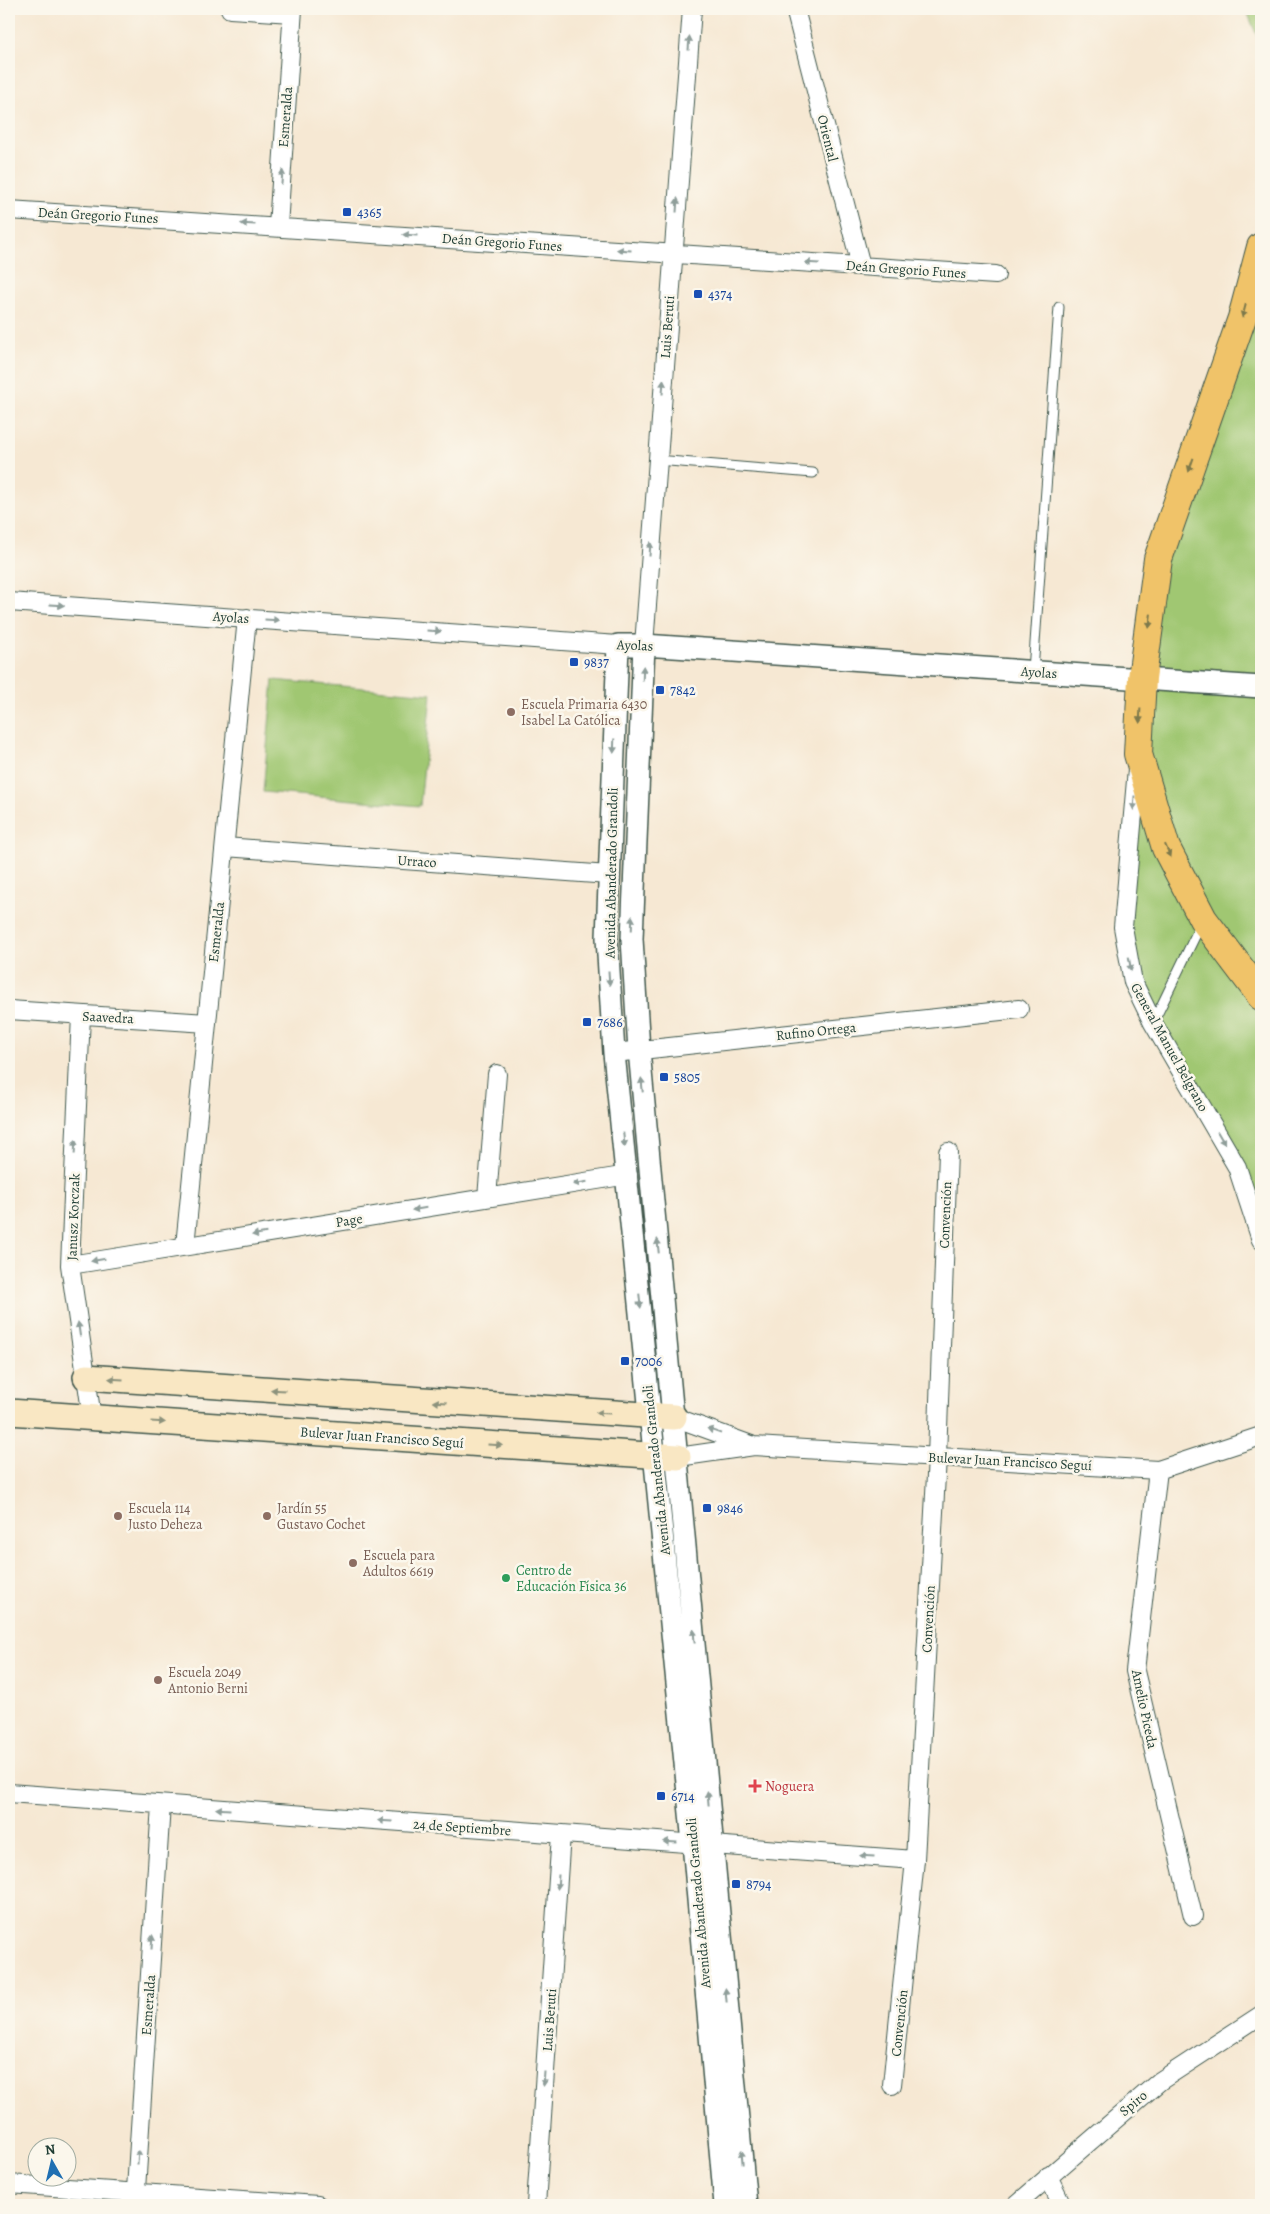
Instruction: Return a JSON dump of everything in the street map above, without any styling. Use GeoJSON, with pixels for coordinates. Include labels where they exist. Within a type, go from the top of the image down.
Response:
{"type":"FeatureCollection","features":[{"type":"Feature","properties":{"kind":"highway"},"geometry":{"type":"LineString","coordinates":[[1261,247],[1242,318],[1158,559],[1142,678],[1138,754],[1166,848],[1203,920],[1261,996]]}},
{"type":"Feature","properties":{"kind":"main road","name":"Bulevar Juan Francisco Seguí"},"geometry":{"type":"LineString","coordinates":[[86,1377],[663,1417]]}},
{"type":"Feature","properties":{"kind":"main road","name":"Bulevar Juan Francisco Seguí"},"geometry":{"type":"LineString","coordinates":[[9,1412],[666,1456]]}},
{"type":"Feature","properties":{"kind":"street"},"geometry":{"type":"LineString","coordinates":[[230,9],[292,11]]}},
{"type":"Feature","properties":{"kind":"street","name":"Luis Beruti"},"geometry":{"type":"LineString","coordinates":[[644,645],[692,9]]}},
{"type":"Feature","properties":{"kind":"street","name":"Oriental"},"geometry":{"type":"LineString","coordinates":[[795,9],[861,266]]}},
{"type":"Feature","properties":{"kind":"street","name":"Esmeralda"},"geometry":{"type":"LineString","coordinates":[[278,226],[292,11]]}},
{"type":"Feature","properties":{"kind":"street","name":"Deán Gregorio Funes"},"geometry":{"type":"LineString","coordinates":[[9,210],[278,226],[996,275]]}},
{"type":"Feature","properties":{"kind":"street","name":"Ayolas"},"geometry":{"type":"LineString","coordinates":[[9,602],[1142,678],[1261,688]]}},
{"type":"Feature","properties":{"kind":"street","name":"Esmeralda"},"geometry":{"type":"LineString","coordinates":[[185,1246],[247,618]]}},
{"type":"Feature","properties":{"kind":"street","name":"Avenida Abanderado Grandoli"},"geometry":{"type":"LineString","coordinates":[[618,644],[606,938],[614,1053],[628,1175],[663,1417]]}},
{"type":"Feature","properties":{"kind":"street","name":"Avenida Abanderado Grandoli"},"geometry":{"type":"LineString","coordinates":[[644,645],[632,940],[639,1050],[666,1456],[703,1844],[746,2205]]}},
{"type":"Feature","properties":{"kind":"street","name":"General Manuel Belgrano"},"geometry":{"type":"LineString","coordinates":[[1138,754],[1123,927],[1133,982],[1153,1023],[1237,1167],[1261,1240]]}},
{"type":"Feature","properties":{"kind":"street","name":"Urraco"},"geometry":{"type":"LineString","coordinates":[[224,847],[609,875]]}},
{"type":"Feature","properties":{"kind":"street","name":"Rufino Ortega"},"geometry":{"type":"LineString","coordinates":[[614,1053],[1018,1009]]}},
{"type":"Feature","properties":{"kind":"street","name":"Saavedra"},"geometry":{"type":"LineString","coordinates":[[9,1010],[207,1023]]}},
{"type":"Feature","properties":{"kind":"street","name":"Janusz Korczak"},"geometry":{"type":"LineString","coordinates":[[82,1015],[70,1265],[92,1418]]}},
{"type":"Feature","properties":{"kind":"street"},"geometry":{"type":"LineString","coordinates":[[487,1198],[497,1074]]}},
{"type":"Feature","properties":{"kind":"street","name":"Convención"},"geometry":{"type":"LineString","coordinates":[[892,2085],[915,1860],[937,1457],[948,1152]]}},
{"type":"Feature","properties":{"kind":"street","name":"Page"},"geometry":{"type":"LineString","coordinates":[[70,1265],[628,1175]]}},
{"type":"Feature","properties":{"kind":"street","name":"Bulevar Juan Francisco Seguí"},"geometry":{"type":"LineString","coordinates":[[663,1417],[754,1446]]}},
{"type":"Feature","properties":{"kind":"street","name":"Bulevar Juan Francisco Seguí"},"geometry":{"type":"LineString","coordinates":[[666,1456],[754,1446],[1158,1470],[1261,1436]]}},
{"type":"Feature","properties":{"kind":"street","name":"Amelio Piceda"},"geometry":{"type":"LineString","coordinates":[[1158,1470],[1135,1672],[1193,1916]]}},
{"type":"Feature","properties":{"kind":"street","name":"24 de Septiembre"},"geometry":{"type":"LineString","coordinates":[[9,1794],[915,1860]]}},
{"type":"Feature","properties":{"kind":"street","name":"Esmeralda"},"geometry":{"type":"LineString","coordinates":[[135,2199],[161,1804]]}},
{"type":"Feature","properties":{"kind":"street","name":"Luis Beruti"},"geometry":{"type":"LineString","coordinates":[[536,2205],[562,1834]]}},
{"type":"Feature","properties":{"kind":"street","name":"Avenida Abanderado Grandoli"},"geometry":{"type":"LineString","coordinates":[[703,1844],[725,2205]]}},
{"type":"Feature","properties":{"kind":"street","name":"Spiro"},"geometry":{"type":"LineString","coordinates":[[1016,2205],[1160,2080],[1261,2015]]}},
{"type":"Feature","properties":{"kind":"street"},"geometry":{"type":"LineString","coordinates":[[1048,2176],[1062,2205]]}},
{"type":"Feature","properties":{"kind":"street"},"geometry":{"type":"LineString","coordinates":[[9,2184],[135,2199],[318,2205]]}},
{"type":"Feature","properties":{"kind":"lane"},"geometry":{"type":"LineString","coordinates":[[1033,672],[1059,306]]}},
{"type":"Feature","properties":{"kind":"lane"},"geometry":{"type":"LineString","coordinates":[[657,460],[813,473]]}},
{"type":"Feature","properties":{"kind":"lane"},"geometry":{"type":"LineString","coordinates":[[1153,1023],[1203,920]]}},
{"type":"Feature","properties":{"kind":"green space"},"geometry":{"type":"Polygon","coordinates":[[[1246,9],[1261,9],[1261,46],[1246,9]]]}},
{"type":"Feature","properties":{"kind":"green space"},"geometry":{"type":"Polygon","coordinates":[[[1261,247],[1261,1240],[1237,1167],[1153,1023],[1123,927],[1158,559],[1261,247]]]}},
{"type":"Feature","properties":{"kind":"green space"},"geometry":{"type":"Polygon","coordinates":[[[273,680],[431,694],[420,806],[263,792],[273,680]]]}},
{"type":"Feature","properties":{"kind":"place","name":"4365"},"geometry":{"type":"Point","coordinates":[347,212]}},
{"type":"Feature","properties":{"kind":"place","name":"4374"},"geometry":{"type":"Point","coordinates":[698,294]}},
{"type":"Feature","properties":{"kind":"place","name":"9837"},"geometry":{"type":"Point","coordinates":[574,662]}},
{"type":"Feature","properties":{"kind":"place","name":"7842"},"geometry":{"type":"Point","coordinates":[660,690]}},
{"type":"Feature","properties":{"kind":"place","name":"Escuela Primaria 6430 Isabel La Católica"},"geometry":{"type":"Point","coordinates":[511,712]}},
{"type":"Feature","properties":{"kind":"place","name":"7686"},"geometry":{"type":"Point","coordinates":[587,1022]}},
{"type":"Feature","properties":{"kind":"place","name":"5805"},"geometry":{"type":"Point","coordinates":[664,1077]}},
{"type":"Feature","properties":{"kind":"place","name":"7006"},"geometry":{"type":"Point","coordinates":[625,1361]}},
{"type":"Feature","properties":{"kind":"place","name":"9846"},"geometry":{"type":"Point","coordinates":[707,1508]}},
{"type":"Feature","properties":{"kind":"place","name":"Escuela 114 Justo Deheza"},"geometry":{"type":"Point","coordinates":[118,1516]}},
{"type":"Feature","properties":{"kind":"place","name":"Jardín 55 Gustavo Cochet"},"geometry":{"type":"Point","coordinates":[267,1516]}},
{"type":"Feature","properties":{"kind":"place","name":"Escuela para Adultos 6619"},"geometry":{"type":"Point","coordinates":[353,1563]}},
{"type":"Feature","properties":{"kind":"place","name":"Centro de Educación Física 36"},"geometry":{"type":"Point","coordinates":[506,1578]}},
{"type":"Feature","properties":{"kind":"place","name":"Escuela 2049 Antonio Berni"},"geometry":{"type":"Point","coordinates":[158,1680]}},
{"type":"Feature","properties":{"kind":"place","name":"Noguera"},"geometry":{"type":"Point","coordinates":[755,1786]}},
{"type":"Feature","properties":{"kind":"place","name":"6714"},"geometry":{"type":"Point","coordinates":[661,1796]}},
{"type":"Feature","properties":{"kind":"place","name":"8794"},"geometry":{"type":"Point","coordinates":[736,1884]}}]}
